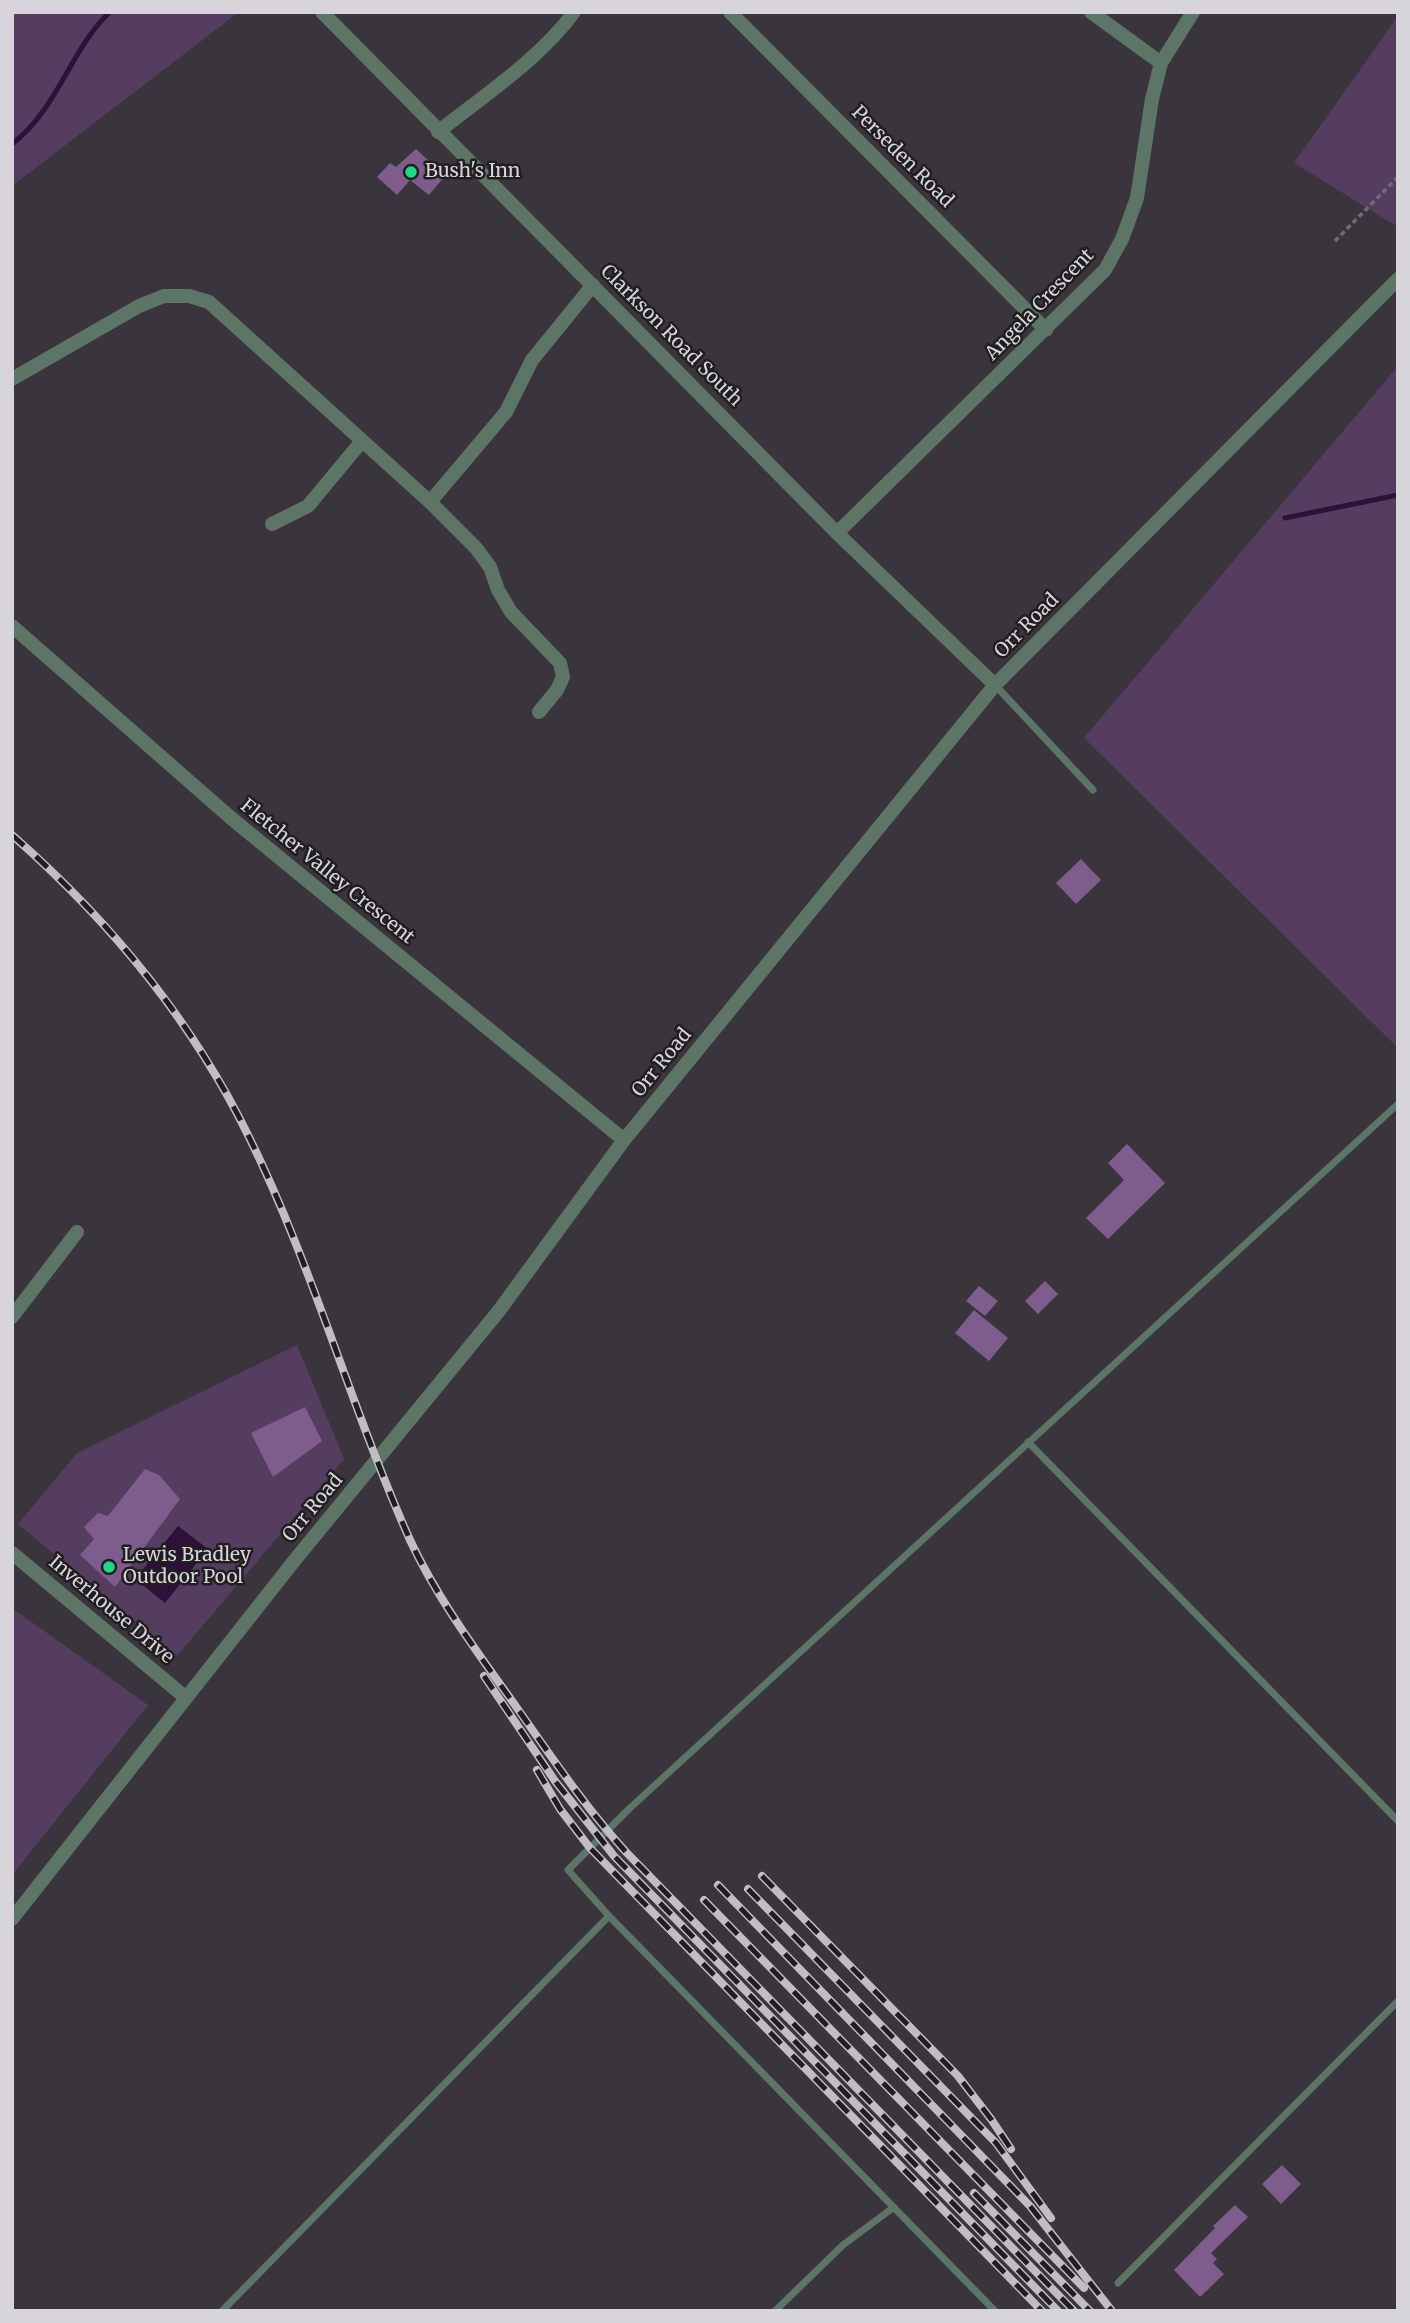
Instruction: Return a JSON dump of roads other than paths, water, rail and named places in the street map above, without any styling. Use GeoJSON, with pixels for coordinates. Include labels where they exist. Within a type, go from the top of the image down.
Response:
{"type":"FeatureCollection","features":[{"type":"Feature","properties":{"kind":"street","name":"Clarkson Road South"},"geometry":{"type":"LineString","coordinates":[[321,12],[837,533],[995,685]]}},
{"type":"Feature","properties":{"kind":"street"},"geometry":{"type":"LineString","coordinates":[[438,132],[540,49],[563,28],[574,12]]}},
{"type":"Feature","properties":{"kind":"street","name":"Perseden Road"},"geometry":{"type":"LineString","coordinates":[[730,12],[1046,330]]}},
{"type":"Feature","properties":{"kind":"street"},"geometry":{"type":"LineString","coordinates":[[1091,12],[1161,62]]}},
{"type":"Feature","properties":{"kind":"street","name":"Angela Crescent"},"geometry":{"type":"LineString","coordinates":[[837,533],[1105,270],[1122,239],[1137,198],[1152,99],[1161,62],[1193,12]]}},
{"type":"Feature","properties":{"kind":"street","name":"Orr Road"},"geometry":{"type":"LineString","coordinates":[[12,1919],[186,1697],[498,1312],[624,1140],[995,685],[1398,279]]}},
{"type":"Feature","properties":{"kind":"street"},"geometry":{"type":"LineString","coordinates":[[430,502],[506,412],[532,360],[593,285]]}},
{"type":"Feature","properties":{"kind":"street"},"geometry":{"type":"LineString","coordinates":[[12,379],[139,306],[164,296],[189,296],[209,302],[430,502],[476,548],[490,568],[498,590],[511,612],[560,663],[563,677],[557,690],[539,712]]}},
{"type":"Feature","properties":{"kind":"street"},"geometry":{"type":"LineString","coordinates":[[272,524],[308,506],[362,440]]}},
{"type":"Feature","properties":{"kind":"street","name":"Fletcher Valley Crescent"},"geometry":{"type":"LineString","coordinates":[[12,626],[230,818],[624,1140]]}},
{"type":"Feature","properties":{"kind":"street"},"geometry":{"type":"LineString","coordinates":[[12,1317],[77,1232]]}},
{"type":"Feature","properties":{"kind":"street","name":"Inverhouse Drive"},"geometry":{"type":"LineString","coordinates":[[12,1553],[186,1697]]}},
{"type":"Feature","properties":{"kind":"lane"},"geometry":{"type":"LineString","coordinates":[[995,685],[1093,790]]}},
{"type":"Feature","properties":{"kind":"lane"},"geometry":{"type":"LineString","coordinates":[[995,2311],[609,1916],[568,1870],[640,1798],[1398,1104]]}},
{"type":"Feature","properties":{"kind":"lane"},"geometry":{"type":"LineString","coordinates":[[1028,1442],[1398,1821]]}},
{"type":"Feature","properties":{"kind":"lane"},"geometry":{"type":"LineString","coordinates":[[222,2311],[609,1916]]}},
{"type":"Feature","properties":{"kind":"lane"},"geometry":{"type":"LineString","coordinates":[[1118,2283],[1398,2001]]}},
{"type":"Feature","properties":{"kind":"lane"},"geometry":{"type":"LineString","coordinates":[[775,2311],[843,2245],[894,2207]]}},
{"type":"Feature","properties":{"kind":"waterway"},"geometry":{"type":"LineString","coordinates":[[12,144],[41,114],[85,43],[110,12]]}},
{"type":"Feature","properties":{"kind":"waterway"},"geometry":{"type":"LineString","coordinates":[[1285,518],[1398,495]]}},
{"type":"Feature","properties":{"kind":"railway"},"geometry":{"type":"LineString","coordinates":[[12,835],[115,937],[146,974],[202,1053],[249,1137],[272,1186],[410,1540],[459,1626],[556,1763],[626,1852],[1074,2311]]}},
{"type":"Feature","properties":{"kind":"railway"},"geometry":{"type":"LineString","coordinates":[[484,1676],[555,1781],[614,1856],[1058,2311]]}},
{"type":"Feature","properties":{"kind":"railway"},"geometry":{"type":"LineString","coordinates":[[537,1770],[560,1809],[590,1848],[1042,2311]]}},
{"type":"Feature","properties":{"kind":"railway"},"geometry":{"type":"LineString","coordinates":[[762,1876],[958,2076],[1011,2149]]}},
{"type":"Feature","properties":{"kind":"railway"},"geometry":{"type":"LineString","coordinates":[[718,1885],[1030,2206],[1112,2311]]}},
{"type":"Feature","properties":{"kind":"railway"},"geometry":{"type":"LineString","coordinates":[[748,1889],[996,2143],[1051,2218]]}},
{"type":"Feature","properties":{"kind":"railway"},"geometry":{"type":"LineString","coordinates":[[704,1900],[1084,2288]]}},
{"type":"Feature","properties":{"kind":"railway"},"geometry":{"type":"LineString","coordinates":[[974,2193],[1090,2311]]}},
{"type":"Feature","properties":{"kind":"place","name":"Bush's Inn"},"geometry":{"type":"Point","coordinates":[411,172]}},
{"type":"Feature","properties":{"kind":"place","name":"Lewis Bradley Outdoor Pool"},"geometry":{"type":"Point","coordinates":[109,1567]}}]}
